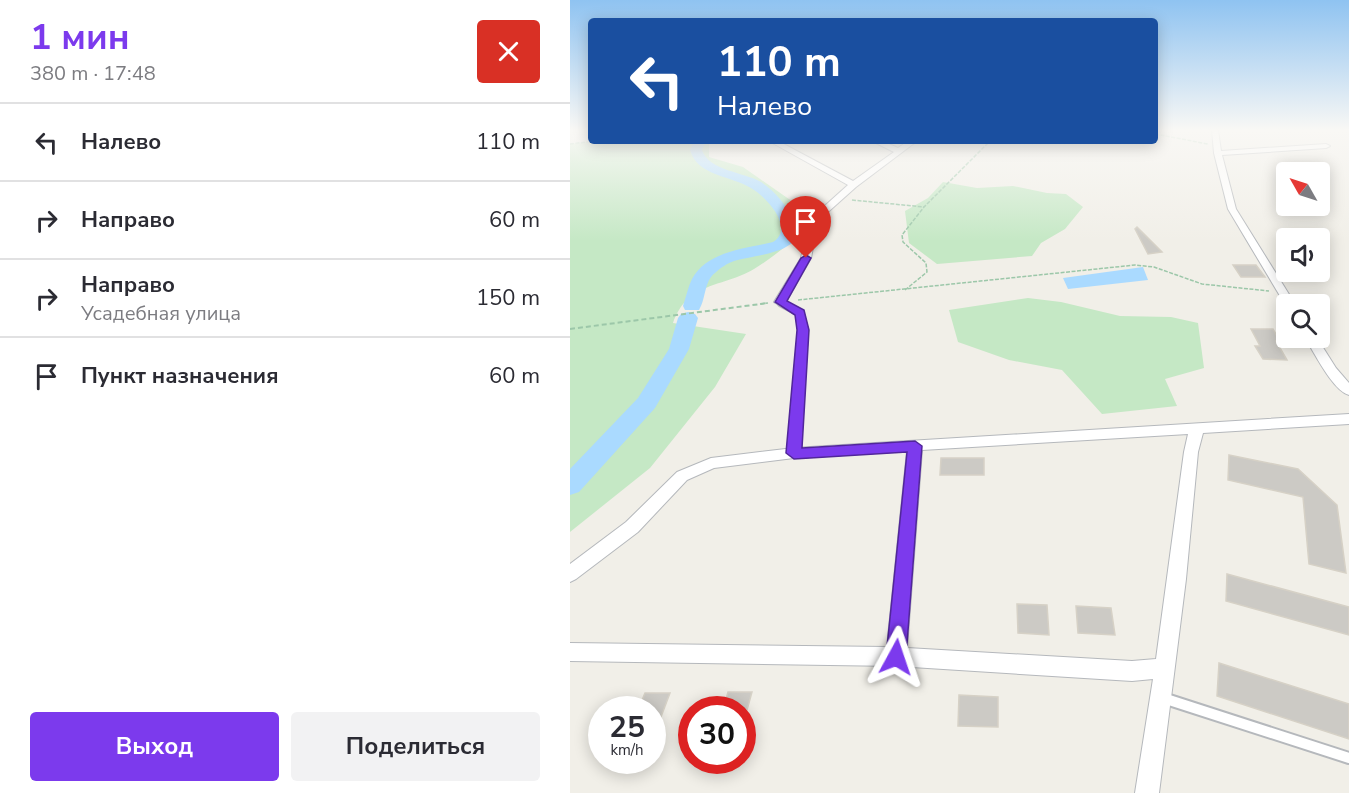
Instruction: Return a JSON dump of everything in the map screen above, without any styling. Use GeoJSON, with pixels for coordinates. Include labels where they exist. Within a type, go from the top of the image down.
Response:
{"type":"FeatureCollection","features":[{"type":"Feature","properties":{"kind":"street"},"geometry":{"type":"LineString","coordinates":[[820,167],[853,185]]}},
{"type":"Feature","properties":{"kind":"street"},"geometry":{"type":"LineString","coordinates":[[780,302],[806,258],[814,220],[877,167]]}},
{"type":"Feature","properties":{"kind":"street"},"geometry":{"type":"LineString","coordinates":[[1222,167],[1232,209],[1283,294]]}},
{"type":"Feature","properties":{"kind":"street"},"geometry":{"type":"LineString","coordinates":[[1317,348],[1330,370],[1349,391]]}},
{"type":"Feature","properties":{"kind":"street"},"geometry":{"type":"LineString","coordinates":[[570,574],[632,527],[682,476],[711,463],[794,453],[1349,419]]}},
{"type":"Feature","properties":{"kind":"street"},"geometry":{"type":"LineString","coordinates":[[1147,793],[1191,452],[1196,430]]}},
{"type":"Feature","properties":{"kind":"street"},"geometry":{"type":"LineString","coordinates":[[896,657],[915,446]]}},
{"type":"Feature","properties":{"kind":"street"},"geometry":{"type":"LineString","coordinates":[[570,652],[896,657],[1132,671],[1164,668]]}},
{"type":"Feature","properties":{"kind":"lane"},"geometry":{"type":"LineString","coordinates":[[780,302],[800,313],[803,330],[794,453]]}},
{"type":"Feature","properties":{"kind":"lane"},"geometry":{"type":"LineString","coordinates":[[1161,698],[1349,758]]}},
{"type":"Feature","properties":{"kind":"path"},"geometry":{"type":"LineString","coordinates":[[905,290],[927,272],[926,263],[903,242],[903,235],[924,207],[964,167]]}},
{"type":"Feature","properties":{"kind":"path"},"geometry":{"type":"LineString","coordinates":[[838,198],[924,207]]}},
{"type":"Feature","properties":{"kind":"path"},"geometry":{"type":"LineString","coordinates":[[570,330],[780,302],[1135,265],[1153,265],[1177,277],[1218,287],[1281,291]]}},
{"type":"Feature","properties":{"kind":"green space"},"geometry":{"type":"Polygon","coordinates":[[[570,167],[743,167],[796,204],[808,226],[754,269],[697,292],[679,309],[673,323],[746,334],[715,387],[650,468],[570,532],[570,167]]]}},
{"type":"Feature","properties":{"kind":"green space"},"geometry":{"type":"Polygon","coordinates":[[[943,182],[977,188],[1013,186],[1047,193],[1066,194],[1083,207],[1065,229],[1041,243],[1032,256],[937,264],[909,243],[905,211],[928,198],[943,182]]]}},
{"type":"Feature","properties":{"kind":"green space"},"geometry":{"type":"Polygon","coordinates":[[[1028,298],[1061,302],[1120,316],[1171,317],[1198,323],[1204,368],[1165,379],[1177,406],[1102,414],[1062,370],[1009,360],[958,342],[949,310],[1028,298]]]}},
{"type":"Feature","properties":{"kind":"water"},"geometry":{"type":"Polygon","coordinates":[[[1143,267],[1148,280],[1068,289],[1063,278],[1143,267]]]}},
{"type":"Feature","properties":{"kind":"building"},"geometry":{"type":"Polygon","coordinates":[[[1137,227],[1162,252],[1148,254],[1135,229],[1137,227]]]}},
{"type":"Feature","properties":{"kind":"building"},"geometry":{"type":"Polygon","coordinates":[[[1233,265],[1256,265],[1265,277],[1241,277],[1233,265]]]}},
{"type":"Feature","properties":{"kind":"building"},"geometry":{"type":"Polygon","coordinates":[[[1251,329],[1273,329],[1276,334],[1276,348],[1280,348],[1287,360],[1263,359],[1255,346],[1260,346],[1251,329]]]}},
{"type":"Feature","properties":{"kind":"building"},"geometry":{"type":"Polygon","coordinates":[[[1229,455],[1298,469],[1337,505],[1346,573],[1309,564],[1303,497],[1228,480],[1229,455]]]}},
{"type":"Feature","properties":{"kind":"building"},"geometry":{"type":"Polygon","coordinates":[[[941,458],[984,458],[984,475],[940,475],[941,458]]]}},
{"type":"Feature","properties":{"kind":"building"},"geometry":{"type":"Polygon","coordinates":[[[1227,574],[1349,607],[1349,635],[1226,601],[1227,574]]]}},
{"type":"Feature","properties":{"kind":"building"},"geometry":{"type":"Polygon","coordinates":[[[1017,604],[1047,605],[1049,635],[1018,633],[1017,604]]]}},
{"type":"Feature","properties":{"kind":"building"},"geometry":{"type":"Polygon","coordinates":[[[1076,606],[1111,608],[1115,635],[1078,633],[1076,606]]]}},
{"type":"Feature","properties":{"kind":"building"},"geometry":{"type":"Polygon","coordinates":[[[1219,663],[1349,704],[1349,739],[1217,696],[1219,663]]]}},
{"type":"Feature","properties":{"kind":"building"},"geometry":{"type":"Polygon","coordinates":[[[728,692],[752,692],[751,696],[727,696],[728,692]]]}},
{"type":"Feature","properties":{"kind":"building"},"geometry":{"type":"Polygon","coordinates":[[[645,693],[670,693],[666,704],[666,696],[644,696],[645,693]]]}},
{"type":"Feature","properties":{"kind":"building"},"geometry":{"type":"Polygon","coordinates":[[[959,695],[998,697],[998,727],[958,726],[959,695]]]}},
{"type":"Feature","properties":{"kind":"waterway"},"geometry":{"type":"LineString","coordinates":[[692,306],[700,280],[707,270],[727,258],[778,246],[786,241],[790,230],[788,221],[775,202],[756,185],[712,167]]}},
{"type":"Feature","properties":{"kind":"waterway"},"geometry":{"type":"LineString","coordinates":[[570,485],[647,403],[679,349],[688,318]]}},
{"type":"Feature","properties":{"kind":"route"},"geometry":{"type":"LineString","coordinates":[[806,258],[780,302],[800,313],[803,330],[794,453],[915,446],[896,657]]}}]}
